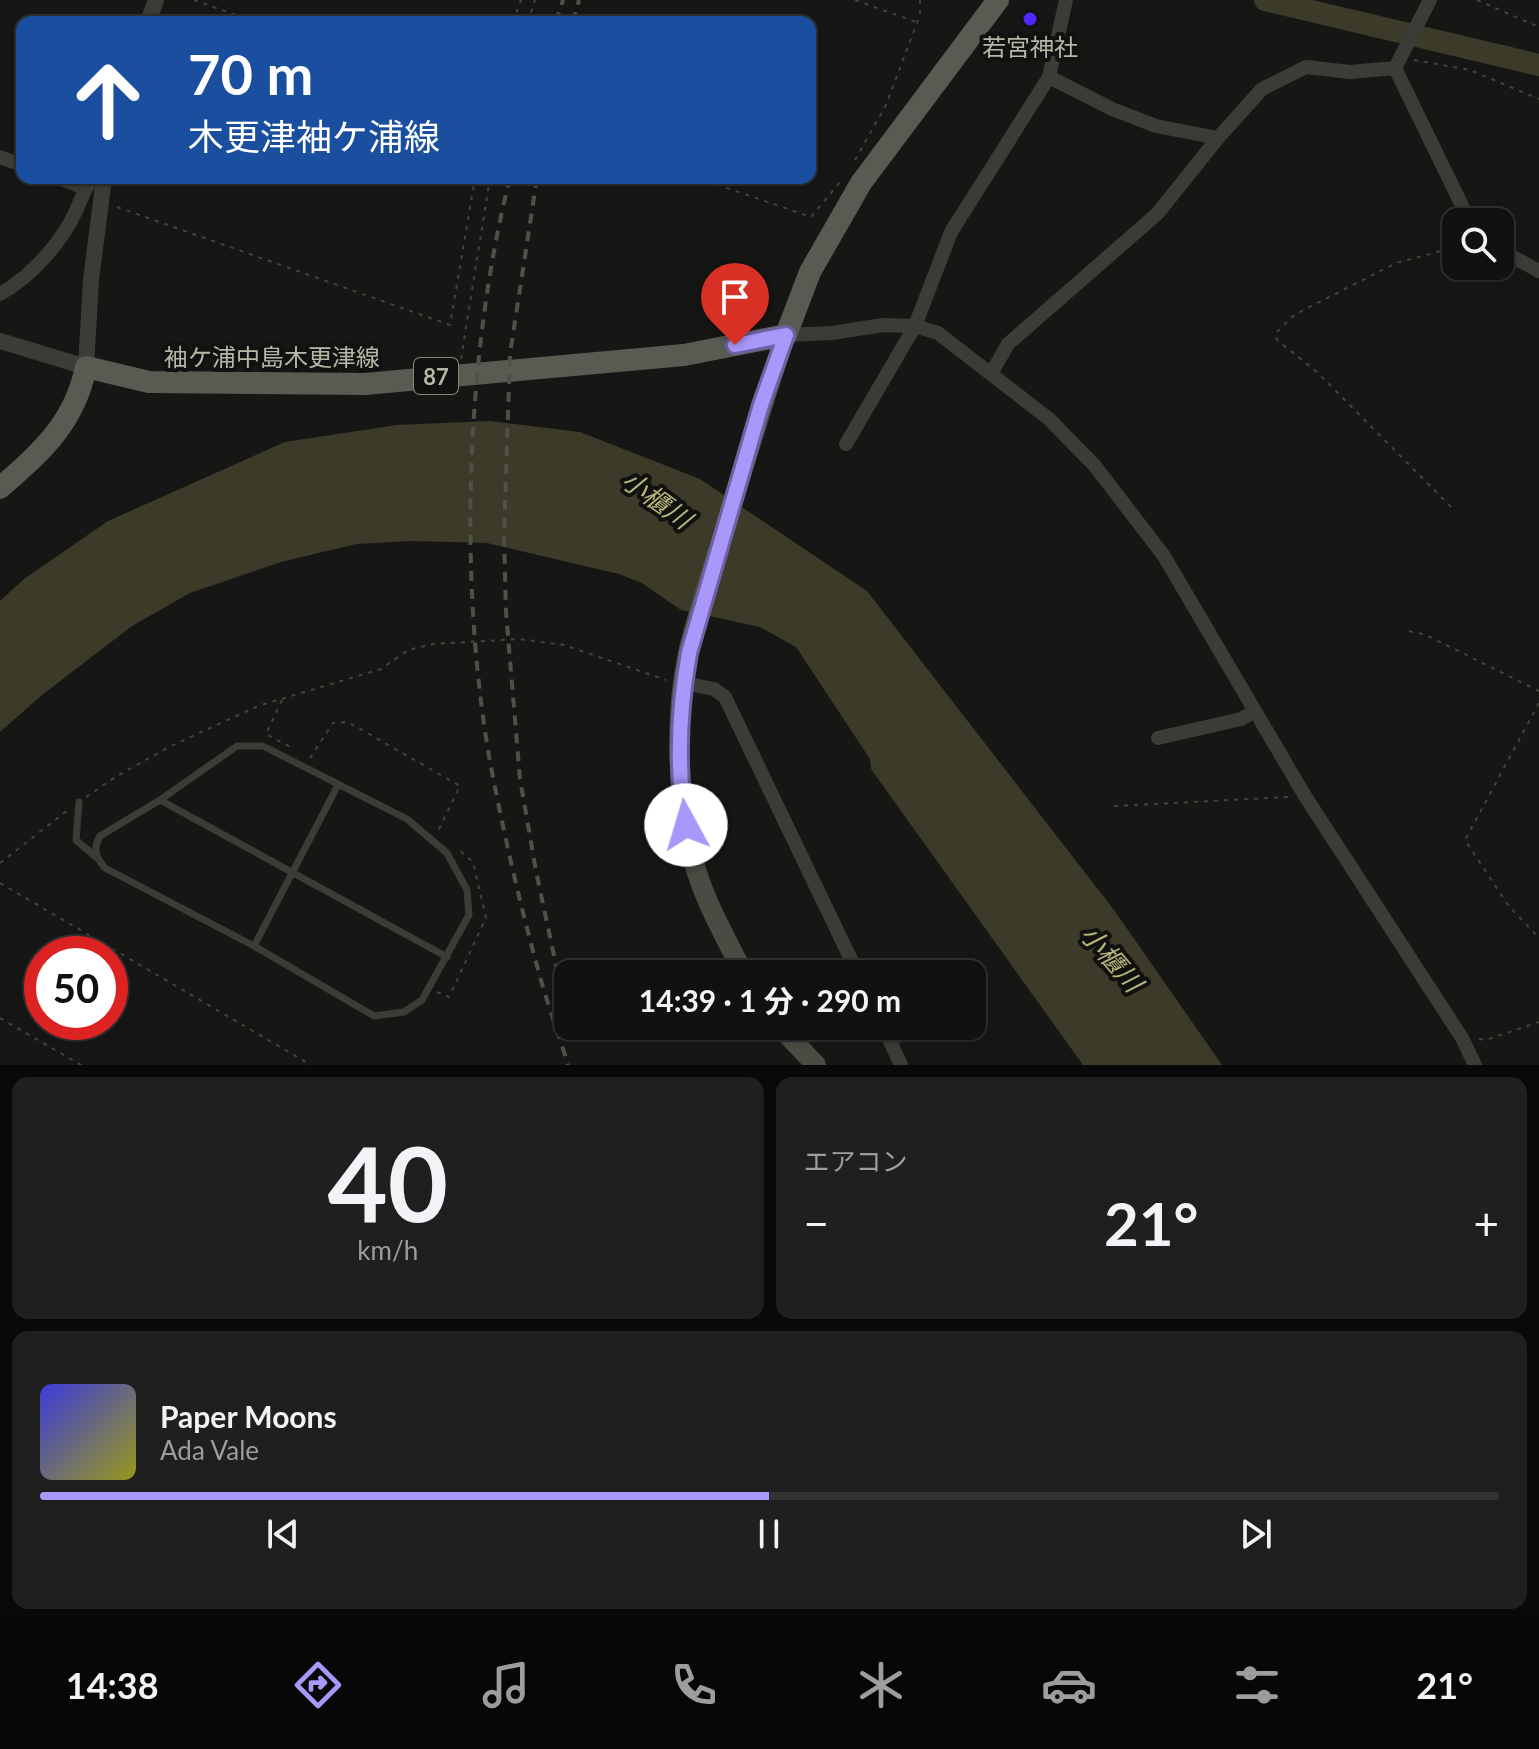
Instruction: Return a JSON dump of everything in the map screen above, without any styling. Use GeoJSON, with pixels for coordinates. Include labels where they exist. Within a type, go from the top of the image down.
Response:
{"type":"FeatureCollection","features":[{"type":"Feature","properties":{"kind":"main road"},"geometry":{"type":"LineString","coordinates":[[737,960],[707,900],[690,848],[682,801],[680,737],[683,683],[700,610],[761,405],[810,272],[861,183],[998,0]]}},
{"type":"Feature","properties":{"kind":"main road","name":"袖ケ浦中島木更津線"},"geometry":{"type":"LineString","coordinates":[[86,367],[149,382],[181,384],[365,384],[684,355],[786,335]]}},
{"type":"Feature","properties":{"kind":"main road"},"geometry":{"type":"LineString","coordinates":[[0,488],[45,449],[62,426],[76,401],[86,367]]}},
{"type":"Feature","properties":{"kind":"main road"},"geometry":{"type":"LineString","coordinates":[[792,1040],[816,1065]]}},
{"type":"Feature","properties":{"kind":"street"},"geometry":{"type":"LineString","coordinates":[[846,444],[915,326],[951,232],[1049,77],[1066,0]]}},
{"type":"Feature","properties":{"kind":"street"},"geometry":{"type":"LineString","coordinates":[[1398,63],[1430,0]]}},
{"type":"Feature","properties":{"kind":"street"},"geometry":{"type":"LineString","coordinates":[[992,372],[1008,344],[1157,214],[1262,89],[1306,67],[1350,72],[1398,63]]}},
{"type":"Feature","properties":{"kind":"street"},"geometry":{"type":"LineString","coordinates":[[1398,63],[1464,208]]}},
{"type":"Feature","properties":{"kind":"street"},"geometry":{"type":"LineString","coordinates":[[1049,77],[1112,109],[1156,126],[1218,138]]}},
{"type":"Feature","properties":{"kind":"street"},"geometry":{"type":"LineString","coordinates":[[0,294],[51,250],[76,212],[90,184]]}},
{"type":"Feature","properties":{"kind":"street"},"geometry":{"type":"LineString","coordinates":[[0,341],[86,367],[91,280],[103,184]]}},
{"type":"Feature","properties":{"kind":"street"},"geometry":{"type":"LineString","coordinates":[[1514,258],[1539,271]]}},
{"type":"Feature","properties":{"kind":"street"},"geometry":{"type":"LineString","coordinates":[[786,335],[832,333],[883,325],[915,326],[938,333],[1049,419],[1095,466],[1164,556],[1253,712],[1462,1038],[1475,1065]]}},
{"type":"Feature","properties":{"kind":"street"},"geometry":{"type":"LineString","coordinates":[[683,683],[714,689],[725,697],[851,960]]}},
{"type":"Feature","properties":{"kind":"street"},"geometry":{"type":"LineString","coordinates":[[1158,738],[1241,719],[1253,712]]}},
{"type":"Feature","properties":{"kind":"street"},"geometry":{"type":"LineString","coordinates":[[889,1040],[901,1065]]}},
{"type":"Feature","properties":{"kind":"lane"},"geometry":{"type":"LineString","coordinates":[[79,802],[76,840],[105,868],[254,946],[374,1016],[404,1012],[422,1000],[469,915],[467,890],[447,853],[407,819],[263,746],[237,746],[160,800],[100,836],[95,845],[96,857]]}},
{"type":"Feature","properties":{"kind":"lane"},"geometry":{"type":"LineString","coordinates":[[254,946],[338,785]]}},
{"type":"Feature","properties":{"kind":"lane"},"geometry":{"type":"LineString","coordinates":[[160,800],[447,957]]}},
{"type":"Feature","properties":{"kind":"path"},"geometry":{"type":"LineString","coordinates":[[194,0],[238,16]]}},
{"type":"Feature","properties":{"kind":"path"},"geometry":{"type":"LineString","coordinates":[[855,0],[917,22]]}},
{"type":"Feature","properties":{"kind":"path"},"geometry":{"type":"LineString","coordinates":[[853,164],[886,105],[917,22],[920,0]]}},
{"type":"Feature","properties":{"kind":"path"},"geometry":{"type":"LineString","coordinates":[[1477,0],[1539,27]]}},
{"type":"Feature","properties":{"kind":"path"},"geometry":{"type":"LineString","coordinates":[[1398,63],[1438,62],[1470,70],[1539,99]]}},
{"type":"Feature","properties":{"kind":"path"},"geometry":{"type":"LineString","coordinates":[[715,184],[811,217],[846,176]]}},
{"type":"Feature","properties":{"kind":"path"},"geometry":{"type":"LineString","coordinates":[[102,201],[450,325],[474,184]]}},
{"type":"Feature","properties":{"kind":"path"},"geometry":{"type":"LineString","coordinates":[[459,374],[489,184]]}},
{"type":"Feature","properties":{"kind":"path"},"geometry":{"type":"LineString","coordinates":[[1442,251],[1396,263],[1294,315],[1276,333],[1277,340],[1317,372],[1451,507]]}},
{"type":"Feature","properties":{"kind":"path"},"geometry":{"type":"LineString","coordinates":[[1409,631],[1426,635],[1539,691]]}},
{"type":"Feature","properties":{"kind":"path"},"geometry":{"type":"LineString","coordinates":[[0,863],[79,802],[156,754],[258,706],[381,669],[408,650],[434,644],[519,639],[564,645],[683,683]]}},
{"type":"Feature","properties":{"kind":"path"},"geometry":{"type":"LineString","coordinates":[[1539,703],[1465,840],[1508,905],[1539,938]]}},
{"type":"Feature","properties":{"kind":"path"},"geometry":{"type":"LineString","coordinates":[[1114,806],[1305,796]]}},
{"type":"Feature","properties":{"kind":"path"},"geometry":{"type":"LineString","coordinates":[[0,883],[311,1065]]}},
{"type":"Feature","properties":{"kind":"path"},"geometry":{"type":"LineString","coordinates":[[0,1018],[81,1065]]}},
{"type":"Feature","properties":{"kind":"path"},"geometry":{"type":"LineString","coordinates":[[1462,1038],[1486,1040],[1539,1022]]}},
{"type":"Feature","properties":{"kind":"water","name":"小櫃川"},"geometry":{"type":"Polygon","coordinates":[[[490,421],[580,432],[700,479],[867,591],[1114,910],[1222,1065],[1083,1065],[871,769],[870,759],[796,647],[760,627],[681,610],[642,583],[619,574],[487,543],[411,541],[356,544],[281,562],[190,593],[132,626],[42,695],[0,732],[0,601],[24,579],[108,521],[285,442],[397,425],[490,421]]]}},
{"type":"Feature","properties":{"kind":"waterway"},"geometry":{"type":"LineString","coordinates":[[1265,0],[1539,65]]}},
{"type":"Feature","properties":{"kind":"railway"},"geometry":{"type":"LineString","coordinates":[[558,16],[563,0]]}},
{"type":"Feature","properties":{"kind":"railway"},"geometry":{"type":"LineString","coordinates":[[575,16],[579,0]]}},
{"type":"Feature","properties":{"kind":"railway"},"geometry":{"type":"LineString","coordinates":[[509,184],[483,319],[476,395],[471,471],[474,624],[480,698],[502,822],[545,994],[568,1065]]}},
{"type":"Feature","properties":{"kind":"railway"},"geometry":{"type":"LineString","coordinates":[[536,184],[510,354],[504,537],[506,612],[520,779],[555,960]]}},
{"type":"Feature","properties":{"kind":"place","name":"若宮神社"},"geometry":{"type":"Point","coordinates":[1030,19]}},
{"type":"Feature","properties":{"kind":"route"},"geometry":{"type":"LineString","coordinates":[[686,825],[680,737],[683,683],[689,653],[761,405],[786,335],[735,345]]}}]}
